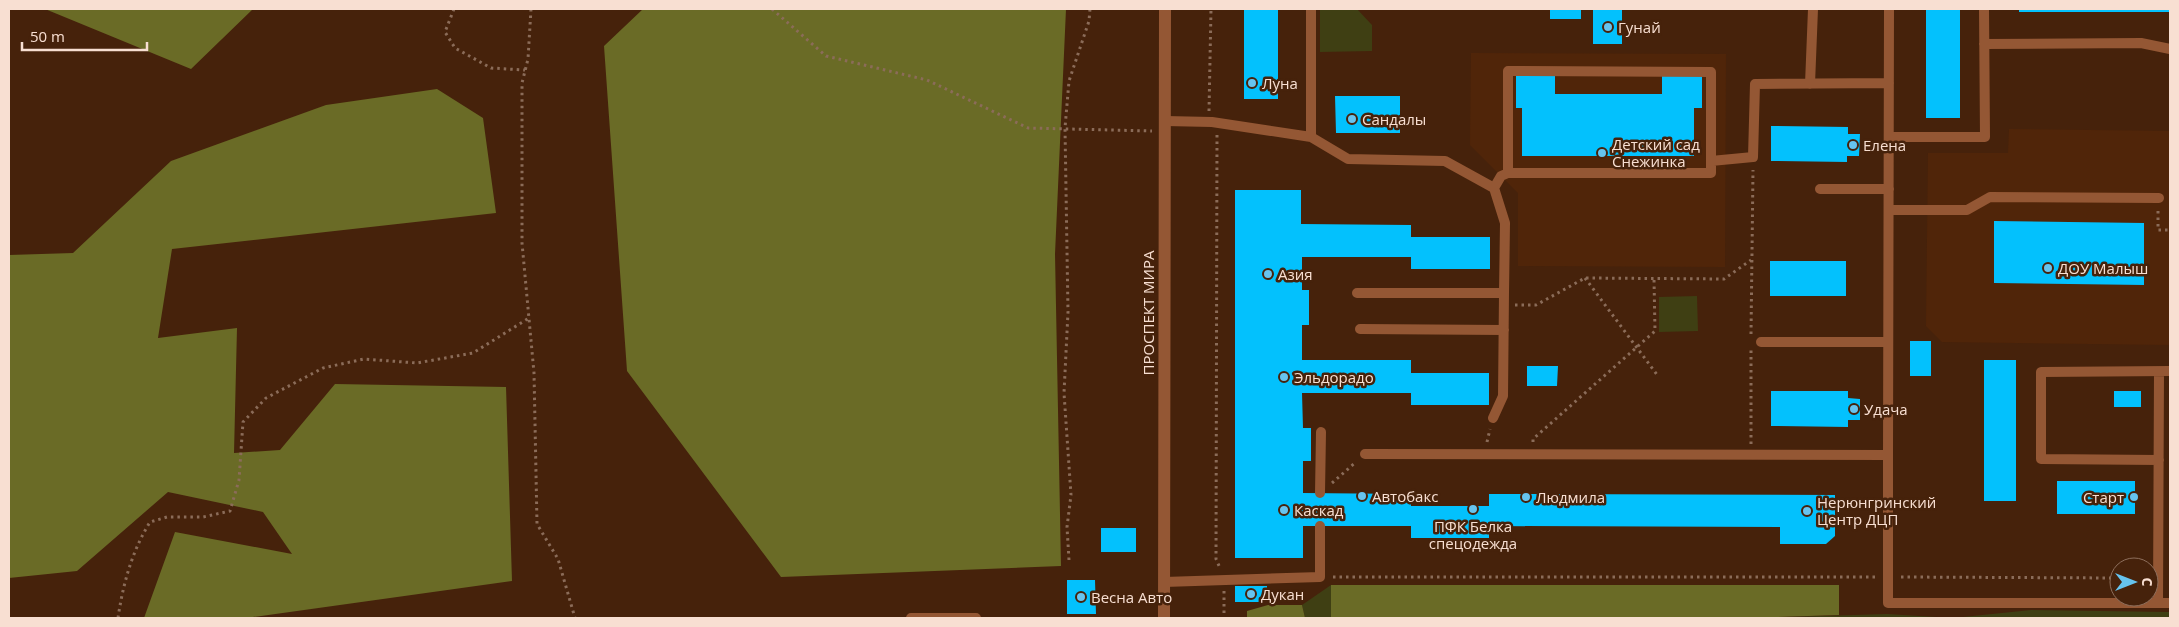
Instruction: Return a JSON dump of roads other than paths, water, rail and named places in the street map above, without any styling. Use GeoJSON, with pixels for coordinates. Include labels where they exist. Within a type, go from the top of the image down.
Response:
{"type":"FeatureCollection","features":[{"type":"Feature","properties":{"kind":"street","name":"ПРОСПЕКТ МИРА"},"geometry":{"type":"LineString","coordinates":[[1164,618],[1165,9]]}},
{"type":"Feature","properties":{"kind":"lane"},"geometry":{"type":"LineString","coordinates":[[1311,9],[1311,137]]}},
{"type":"Feature","properties":{"kind":"lane"},"geometry":{"type":"LineString","coordinates":[[1810,84],[1813,9]]}},
{"type":"Feature","properties":{"kind":"lane"},"geometry":{"type":"LineString","coordinates":[[1889,9],[1888,604],[2109,602]]}},
{"type":"Feature","properties":{"kind":"lane"},"geometry":{"type":"LineString","coordinates":[[1889,137],[1985,137],[1984,9]]}},
{"type":"Feature","properties":{"kind":"lane"},"geometry":{"type":"LineString","coordinates":[[1984,44],[2141,43],[2170,49]]}},
{"type":"Feature","properties":{"kind":"lane"},"geometry":{"type":"LineString","coordinates":[[1494,188],[1502,176],[1508,173],[1711,173],[1711,72],[1508,71],[1508,173]]}},
{"type":"Feature","properties":{"kind":"lane"},"geometry":{"type":"LineString","coordinates":[[1711,161],[1753,157],[1755,84],[1889,83]]}},
{"type":"Feature","properties":{"kind":"lane"},"geometry":{"type":"LineString","coordinates":[[1165,126],[1212,122],[1311,137],[1348,159],[1445,161],[1494,188],[1505,223],[1503,396],[1493,418]]}},
{"type":"Feature","properties":{"kind":"lane"},"geometry":{"type":"LineString","coordinates":[[1820,189],[1889,189]]}},
{"type":"Feature","properties":{"kind":"lane"},"geometry":{"type":"LineString","coordinates":[[1889,210],[1967,210],[1990,197],[2158,198]]}},
{"type":"Feature","properties":{"kind":"lane"},"geometry":{"type":"LineString","coordinates":[[1357,293],[1504,294]]}},
{"type":"Feature","properties":{"kind":"lane"},"geometry":{"type":"LineString","coordinates":[[1360,329],[1504,330]]}},
{"type":"Feature","properties":{"kind":"lane"},"geometry":{"type":"LineString","coordinates":[[1756,344],[1888,342]]}},
{"type":"Feature","properties":{"kind":"lane"},"geometry":{"type":"LineString","coordinates":[[2159,460],[2041,459],[2041,372],[2170,372]]}},
{"type":"Feature","properties":{"kind":"lane"},"geometry":{"type":"LineString","coordinates":[[2158,557],[2159,372]]}},
{"type":"Feature","properties":{"kind":"lane"},"geometry":{"type":"LineString","coordinates":[[1320,493],[1321,432]]}},
{"type":"Feature","properties":{"kind":"lane"},"geometry":{"type":"LineString","coordinates":[[1365,454],[1888,455]]}},
{"type":"Feature","properties":{"kind":"lane"},"geometry":{"type":"LineString","coordinates":[[1164,582],[1320,577],[1320,526]]}},
{"type":"Feature","properties":{"kind":"lane"},"geometry":{"type":"LineString","coordinates":[[911,618],[976,618]]}},
{"type":"Feature","properties":{"kind":"place","name":"Гунай"},"geometry":{"type":"Point","coordinates":[1608,27]}},
{"type":"Feature","properties":{"kind":"place","name":"Луна"},"geometry":{"type":"Point","coordinates":[1252,83]}},
{"type":"Feature","properties":{"kind":"place","name":"Сандалы"},"geometry":{"type":"Point","coordinates":[1352,119]}},
{"type":"Feature","properties":{"kind":"place","name":"Елена"},"geometry":{"type":"Point","coordinates":[1853,145]}},
{"type":"Feature","properties":{"kind":"place","name":"Детский сад Снежинка"},"geometry":{"type":"Point","coordinates":[1602,153]}},
{"type":"Feature","properties":{"kind":"place","name":"ДОУ Малыш"},"geometry":{"type":"Point","coordinates":[2048,268]}},
{"type":"Feature","properties":{"kind":"place","name":"Азия"},"geometry":{"type":"Point","coordinates":[1268,274]}},
{"type":"Feature","properties":{"kind":"place","name":"Эльдорадо"},"geometry":{"type":"Point","coordinates":[1284,377]}},
{"type":"Feature","properties":{"kind":"place","name":"Удача"},"geometry":{"type":"Point","coordinates":[1854,409]}},
{"type":"Feature","properties":{"kind":"place","name":"Автобакс"},"geometry":{"type":"Point","coordinates":[1362,496]}},
{"type":"Feature","properties":{"kind":"place","name":"Людмила"},"geometry":{"type":"Point","coordinates":[1526,497]}},
{"type":"Feature","properties":{"kind":"place","name":"Старт"},"geometry":{"type":"Point","coordinates":[2134,497]}},
{"type":"Feature","properties":{"kind":"place","name":"ПФК Белка спецодежда"},"geometry":{"type":"Point","coordinates":[1473,509]}},
{"type":"Feature","properties":{"kind":"place","name":"Каскад"},"geometry":{"type":"Point","coordinates":[1284,510]}},
{"type":"Feature","properties":{"kind":"place","name":"Нерюнгринский Центр ДЦП"},"geometry":{"type":"Point","coordinates":[1807,511]}},
{"type":"Feature","properties":{"kind":"place","name":"Дукан"},"geometry":{"type":"Point","coordinates":[1251,594]}},
{"type":"Feature","properties":{"kind":"place","name":"Весна Авто"},"geometry":{"type":"Point","coordinates":[1081,597]}}]}
